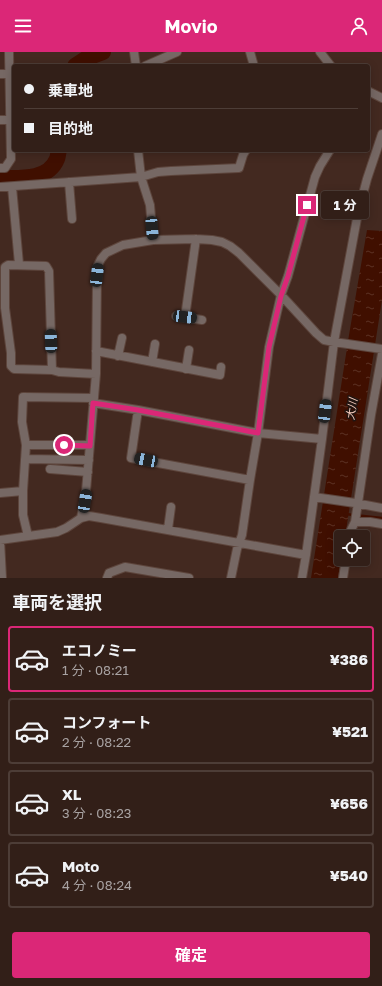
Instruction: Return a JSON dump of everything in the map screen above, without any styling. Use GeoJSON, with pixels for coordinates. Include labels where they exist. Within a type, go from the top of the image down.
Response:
{"type":"FeatureCollection","features":[{"type":"Feature","properties":{"kind":"street"},"geometry":{"type":"LineString","coordinates":[[0,168],[5,168],[11,159],[9,52]]}},
{"type":"Feature","properties":{"kind":"street"},"geometry":{"type":"LineString","coordinates":[[134,52],[136,64]]}},
{"type":"Feature","properties":{"kind":"street"},"geometry":{"type":"LineString","coordinates":[[150,64],[177,52]]}},
{"type":"Feature","properties":{"kind":"street"},"geometry":{"type":"LineString","coordinates":[[251,52],[254,64]]}},
{"type":"Feature","properties":{"kind":"street"},"geometry":{"type":"LineString","coordinates":[[320,52],[329,64]]}},
{"type":"Feature","properties":{"kind":"street"},"geometry":{"type":"LineString","coordinates":[[0,74],[10,74]]}},
{"type":"Feature","properties":{"kind":"street"},"geometry":{"type":"LineString","coordinates":[[370,92],[382,98]]}},
{"type":"Feature","properties":{"kind":"street"},"geometry":{"type":"LineString","coordinates":[[0,120],[10,120]]}},
{"type":"Feature","properties":{"kind":"street"},"geometry":{"type":"LineString","coordinates":[[302,578],[315,497],[322,439],[358,213],[367,179],[382,134]]}},
{"type":"Feature","properties":{"kind":"street"},"geometry":{"type":"LineString","coordinates":[[138,152],[141,177],[150,205],[153,240]]}},
{"type":"Feature","properties":{"kind":"street"},"geometry":{"type":"LineString","coordinates":[[0,187],[141,177],[158,172],[239,168],[245,152]]}},
{"type":"Feature","properties":{"kind":"street"},"geometry":{"type":"LineString","coordinates":[[231,578],[242,535],[258,433],[269,347],[281,296],[288,276],[315,176],[329,152]]}},
{"type":"Feature","properties":{"kind":"street"},"geometry":{"type":"LineString","coordinates":[[69,182],[72,219]]}},
{"type":"Feature","properties":{"kind":"street"},"geometry":{"type":"LineString","coordinates":[[12,186],[19,264]]}},
{"type":"Feature","properties":{"kind":"street"},"geometry":{"type":"LineString","coordinates":[[185,317],[196,239]]}},
{"type":"Feature","properties":{"kind":"street"},"geometry":{"type":"LineString","coordinates":[[81,518],[88,472],[96,374],[98,265],[106,253],[122,245],[153,240],[196,239],[222,242],[239,253],[324,340],[381,350],[355,521],[351,530]]}},
{"type":"Feature","properties":{"kind":"street"},"geometry":{"type":"LineString","coordinates":[[52,370],[49,271],[46,266],[8,264],[5,267],[5,308],[11,353],[11,366],[14,369],[52,370],[59,372],[96,374]]}},
{"type":"Feature","properties":{"kind":"street"},"geometry":{"type":"LineString","coordinates":[[176,316],[202,320]]}},
{"type":"Feature","properties":{"kind":"street"},"geometry":{"type":"LineString","coordinates":[[118,356],[122,338]]}},
{"type":"Feature","properties":{"kind":"street"},"geometry":{"type":"LineString","coordinates":[[152,362],[155,344]]}},
{"type":"Feature","properties":{"kind":"street"},"geometry":{"type":"LineString","coordinates":[[186,369],[189,350]]}},
{"type":"Feature","properties":{"kind":"street"},"geometry":{"type":"LineString","coordinates":[[96,351],[220,375],[221,367]]}},
{"type":"Feature","properties":{"kind":"street"},"geometry":{"type":"LineString","coordinates":[[28,536],[24,515],[22,490],[26,445],[22,422],[23,397],[94,400],[258,433],[322,439]]}},
{"type":"Feature","properties":{"kind":"street"},"geometry":{"type":"LineString","coordinates":[[138,410],[131,458],[250,480]]}},
{"type":"Feature","properties":{"kind":"street"},"geometry":{"type":"LineString","coordinates":[[26,445],[90,446]]}},
{"type":"Feature","properties":{"kind":"street"},"geometry":{"type":"LineString","coordinates":[[25,459],[89,460]]}},
{"type":"Feature","properties":{"kind":"street"},"geometry":{"type":"LineString","coordinates":[[50,469],[88,472]]}},
{"type":"Feature","properties":{"kind":"street"},"geometry":{"type":"LineString","coordinates":[[0,493],[22,490]]}},
{"type":"Feature","properties":{"kind":"street"},"geometry":{"type":"LineString","coordinates":[[315,497],[382,508]]}},
{"type":"Feature","properties":{"kind":"street"},"geometry":{"type":"LineString","coordinates":[[168,529],[171,507]]}},
{"type":"Feature","properties":{"kind":"street"},"geometry":{"type":"LineString","coordinates":[[2,578],[0,540],[58,532],[81,518],[89,516],[306,555]]}},
{"type":"Feature","properties":{"kind":"street"},"geometry":{"type":"LineString","coordinates":[[355,521],[382,524]]}},
{"type":"Feature","properties":{"kind":"street"},"geometry":{"type":"LineString","coordinates":[[343,578],[345,566]]}},
{"type":"Feature","properties":{"kind":"street"},"geometry":{"type":"LineString","coordinates":[[107,578],[109,573],[125,567],[188,578]]}},
{"type":"Feature","properties":{"kind":"water","name":"大川"},"geometry":{"type":"Polygon","coordinates":[[[367,230],[382,231],[382,300],[346,530],[334,530],[334,566],[340,566],[338,578],[311,578],[367,230]]]}},
{"type":"Feature","properties":{"kind":"waterway"},"geometry":{"type":"LineString","coordinates":[[78,64],[87,58],[103,52]]}},
{"type":"Feature","properties":{"kind":"waterway"},"geometry":{"type":"LineString","coordinates":[[0,178],[24,178],[40,175],[53,166],[58,152]]}},
{"type":"Feature","properties":{"kind":"waterway"},"geometry":{"type":"LineString","coordinates":[[345,514],[382,518]]}},
{"type":"Feature","properties":{"kind":"route"},"geometry":{"type":"LineString","coordinates":[[64,445],[90,446],[93,403],[258,433],[269,347],[276,313],[288,276],[307,205]]}}]}
